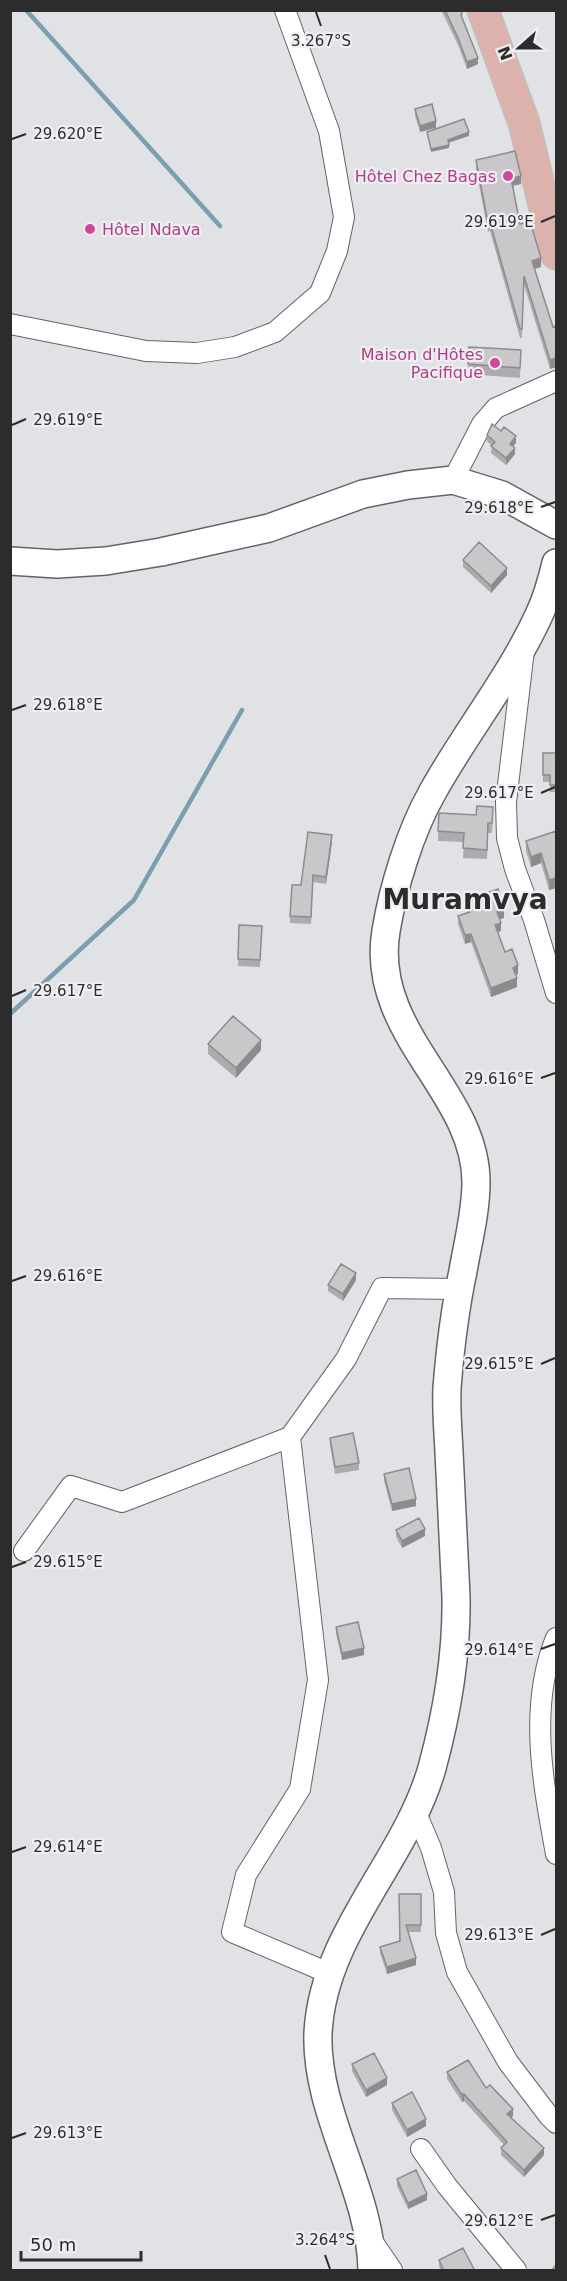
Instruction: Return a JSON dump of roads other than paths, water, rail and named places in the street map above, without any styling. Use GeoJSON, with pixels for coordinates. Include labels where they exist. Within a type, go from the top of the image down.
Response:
{"type":"FeatureCollection","features":[{"type":"Feature","properties":{"kind":"main road"},"geometry":{"type":"LineString","coordinates":[[483,10],[524,123],[556,254]]}},
{"type":"Feature","properties":{"kind":"main road"},"geometry":{"type":"LineString","coordinates":[[10,561],[57,564],[106,561],[161,552],[269,528],[363,494],[408,485],[453,480],[502,495],[556,525]]}},
{"type":"Feature","properties":{"kind":"main road"},"geometry":{"type":"LineString","coordinates":[[372,2271],[370,2238],[321,2074],[318,2033],[324,1990],[341,1947],[416,1813],[431,1771],[443,1719],[454,1645],[456,1602],[447,1391],[459,1289],[474,1210],[476,1179],[473,1154],[461,1122],[421,1057],[396,1009],[386,981],[383,958],[386,931],[396,889],[429,798],[525,644],[542,610],[556,563]]}},
{"type":"Feature","properties":{"kind":"street"},"geometry":{"type":"LineString","coordinates":[[10,324],[146,351],[197,353],[235,346],[275,332],[320,293],[337,252],[344,218],[329,130],[285,10]]}},
{"type":"Feature","properties":{"kind":"street"},"geometry":{"type":"LineString","coordinates":[[453,480],[482,424],[496,408],[556,381]]}},
{"type":"Feature","properties":{"kind":"street"},"geometry":{"type":"LineString","coordinates":[[525,644],[506,802],[507,838],[514,869],[534,920],[556,993]]}},
{"type":"Feature","properties":{"kind":"street"},"geometry":{"type":"LineString","coordinates":[[24,1551],[71,1486],[122,1502],[290,1437],[346,1359],[382,1288],[459,1289]]}},
{"type":"Feature","properties":{"kind":"street"},"geometry":{"type":"LineString","coordinates":[[290,1437],[318,1680],[300,1788],[246,1875],[232,1932],[331,1974]]}},
{"type":"Feature","properties":{"kind":"street"},"geometry":{"type":"LineString","coordinates":[[556,1638],[549,1656],[541,1694],[540,1734],[543,1782],[556,1854]]}},
{"type":"Feature","properties":{"kind":"street"},"geometry":{"type":"LineString","coordinates":[[416,1813],[431,1848],[444,1892],[446,1933],[456,1972],[508,2062],[556,2123]]}},
{"type":"Feature","properties":{"kind":"street"},"geometry":{"type":"LineString","coordinates":[[421,2149],[447,2186],[516,2271]]}},
{"type":"Feature","properties":{"kind":"street"},"geometry":{"type":"LineString","coordinates":[[370,2238],[392,2271]]}},
{"type":"Feature","properties":{"kind":"waterway"},"geometry":{"type":"LineString","coordinates":[[26,10],[220,226]]}},
{"type":"Feature","properties":{"kind":"waterway"},"geometry":{"type":"LineString","coordinates":[[10,1014],[134,900],[242,710]]}},
{"type":"Feature","properties":{"kind":"place","name":"Hôtel Chez Bagas"},"geometry":{"type":"Point","coordinates":[508,176]}},
{"type":"Feature","properties":{"kind":"place","name":"Hôtel Ndava"},"geometry":{"type":"Point","coordinates":[90,229]}},
{"type":"Feature","properties":{"kind":"place","name":"Maison d'Hôtes Pacifique"},"geometry":{"type":"Point","coordinates":[495,363]}},
{"type":"Feature","properties":{"kind":"district","name":"Muramvya"},"geometry":{"type":"Point","coordinates":[465,899]}}]}
